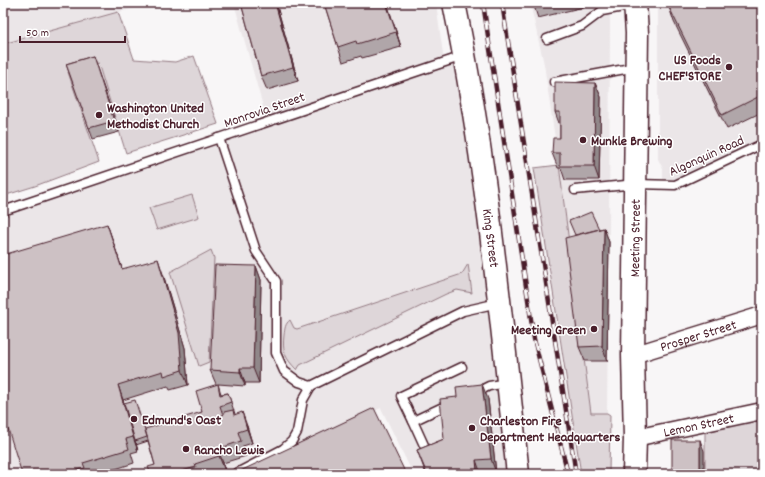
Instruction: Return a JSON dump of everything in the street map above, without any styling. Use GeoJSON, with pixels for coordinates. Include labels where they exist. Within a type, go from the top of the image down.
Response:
{"type":"FeatureCollection","features":[{"type":"Feature","properties":{"kind":"main road","name":"King Street"},"geometry":{"type":"LineString","coordinates":[[454,3],[465,55],[487,199],[518,474]]}},
{"type":"Feature","properties":{"kind":"main road","name":"Meeting Street"},"geometry":{"type":"LineString","coordinates":[[634,474],[635,438],[633,355],[637,67],[635,4]]}},
{"type":"Feature","properties":{"kind":"street","name":"Prosper Street"},"geometry":{"type":"LineString","coordinates":[[633,355],[762,315]]}},
{"type":"Feature","properties":{"kind":"street","name":"Lemon Street"},"geometry":{"type":"LineString","coordinates":[[635,438],[762,411]]}},
{"type":"Feature","properties":{"kind":"lane"},"geometry":{"type":"LineString","coordinates":[[546,39],[582,26],[602,10],[635,4]]}},
{"type":"Feature","properties":{"kind":"lane","name":"Monrovia Street"},"geometry":{"type":"LineString","coordinates":[[3,211],[465,55]]}},
{"type":"Feature","properties":{"kind":"lane"},"geometry":{"type":"LineString","coordinates":[[554,82],[637,67]]}},
{"type":"Feature","properties":{"kind":"lane"},"geometry":{"type":"LineString","coordinates":[[219,138],[256,251],[276,281],[276,352],[284,371],[299,382],[311,386]]}},
{"type":"Feature","properties":{"kind":"lane","name":"Algonquin Road"},"geometry":{"type":"LineString","coordinates":[[575,190],[636,184],[675,185],[762,144]]}},
{"type":"Feature","properties":{"kind":"lane"},"geometry":{"type":"LineString","coordinates":[[235,474],[283,449],[292,441],[297,432],[303,400],[311,386],[463,311],[499,302]]}},
{"type":"Feature","properties":{"kind":"lane"},"geometry":{"type":"LineString","coordinates":[[428,454],[401,396],[462,368]]}},
{"type":"Feature","properties":{"kind":"lane"},"geometry":{"type":"LineString","coordinates":[[468,396],[489,386],[508,383]]}},
{"type":"Feature","properties":{"kind":"lane"},"geometry":{"type":"LineString","coordinates":[[413,421],[455,402]]}},
{"type":"Feature","properties":{"kind":"shaded area"},"geometry":{"type":"Polygon","coordinates":[[[3,3],[152,3],[3,44],[3,3]]]}},
{"type":"Feature","properties":{"kind":"shaded area"},"geometry":{"type":"Polygon","coordinates":[[[234,3],[436,3],[444,62],[465,55],[516,474],[413,474],[381,408],[236,474],[3,474],[3,211],[267,121],[234,3]]]}},
{"type":"Feature","properties":{"kind":"shaded area"},"geometry":{"type":"Polygon","coordinates":[[[530,3],[609,3],[607,413],[591,413],[563,193],[544,64],[530,3]]]}},
{"type":"Feature","properties":{"kind":"shaded area"},"geometry":{"type":"Polygon","coordinates":[[[658,3],[762,3],[762,144],[675,185],[663,185],[663,169],[658,159],[658,3]]]}},
{"type":"Feature","properties":{"kind":"shaded area"},"geometry":{"type":"Polygon","coordinates":[[[118,12],[134,59],[175,62],[194,56],[218,124],[126,153],[98,63],[68,72],[99,162],[35,186],[3,196],[3,44],[118,12]]]}},
{"type":"Feature","properties":{"kind":"shaded area"},"geometry":{"type":"Polygon","coordinates":[[[559,165],[591,413],[607,413],[610,415],[609,474],[581,474],[534,168],[559,165]]]}},
{"type":"Feature","properties":{"kind":"shaded area"},"geometry":{"type":"Polygon","coordinates":[[[192,195],[199,217],[157,230],[149,208],[192,195]]]}},
{"type":"Feature","properties":{"kind":"shaded area"},"geometry":{"type":"Polygon","coordinates":[[[211,250],[214,258],[209,362],[199,366],[170,272],[211,250]]]}},
{"type":"Feature","properties":{"kind":"shaded area"},"geometry":{"type":"Polygon","coordinates":[[[468,264],[472,293],[457,290],[446,294],[300,365],[297,370],[287,358],[283,341],[287,323],[290,320],[294,328],[297,329],[462,274],[468,264]]]}},
{"type":"Feature","properties":{"kind":"shaded area"},"geometry":{"type":"Polygon","coordinates":[[[762,419],[762,474],[705,474],[705,432],[762,419]]]}},
{"type":"Feature","properties":{"kind":"building"},"geometry":{"type":"Polygon","coordinates":[[[241,3],[275,3],[293,67],[261,76],[241,3]]]}},
{"type":"Feature","properties":{"kind":"building"},"geometry":{"type":"Polygon","coordinates":[[[324,3],[386,3],[396,32],[357,44],[356,41],[338,47],[324,3]]]}},
{"type":"Feature","properties":{"kind":"building"},"geometry":{"type":"Polygon","coordinates":[[[533,3],[549,3],[534,7],[533,3]]]}},
{"type":"Feature","properties":{"kind":"building","name":"US Foods CHEF'STORE"},"geometry":{"type":"Polygon","coordinates":[[[678,3],[762,3],[762,95],[722,115],[669,7],[678,3]]]}},
{"type":"Feature","properties":{"kind":"building","name":"Washington United Methodist Church"},"geometry":{"type":"Polygon","coordinates":[[[93,56],[114,121],[89,128],[66,64],[93,56]]]}},
{"type":"Feature","properties":{"kind":"building","name":"Munkle Brewing"},"geometry":{"type":"Polygon","coordinates":[[[555,82],[595,83],[594,166],[560,166],[560,153],[552,153],[553,138],[560,138],[560,112],[555,112],[555,82]]]}},
{"type":"Feature","properties":{"kind":"building"},"geometry":{"type":"Polygon","coordinates":[[[591,212],[599,229],[575,235],[569,221],[591,212]]]}},
{"type":"Feature","properties":{"kind":"building"},"geometry":{"type":"Polygon","coordinates":[[[107,224],[122,269],[158,259],[179,333],[182,370],[164,376],[163,371],[118,385],[133,437],[126,439],[129,449],[83,463],[85,468],[63,474],[22,474],[3,413],[3,255],[107,224]]]}},
{"type":"Feature","properties":{"kind":"building","name":"Meeting Green"},"geometry":{"type":"Polygon","coordinates":[[[604,228],[602,346],[579,347],[565,238],[604,228]]]}},
{"type":"Feature","properties":{"kind":"building"},"geometry":{"type":"Polygon","coordinates":[[[215,265],[256,266],[253,368],[240,368],[240,372],[210,370],[215,265]]]}},
{"type":"Feature","properties":{"kind":"building"},"geometry":{"type":"Polygon","coordinates":[[[218,384],[220,395],[228,393],[231,402],[220,406],[223,415],[224,412],[233,410],[234,415],[242,412],[247,429],[238,432],[241,441],[218,449],[219,456],[195,464],[196,467],[171,474],[151,474],[148,467],[155,465],[145,429],[202,412],[196,391],[218,384]]]}},
{"type":"Feature","properties":{"kind":"building"},"geometry":{"type":"Polygon","coordinates":[[[482,384],[491,459],[476,460],[477,471],[471,474],[427,474],[417,450],[444,439],[440,399],[457,397],[456,387],[482,384]]]}},
{"type":"Feature","properties":{"kind":"building"},"geometry":{"type":"Polygon","coordinates":[[[135,400],[147,437],[135,441],[124,403],[135,400]]]}},
{"type":"Feature","properties":{"kind":"building"},"geometry":{"type":"Polygon","coordinates":[[[374,408],[406,474],[234,474],[374,408]]]}},
{"type":"Feature","properties":{"kind":"building"},"geometry":{"type":"Polygon","coordinates":[[[672,440],[700,440],[700,474],[672,474],[672,440]]]}},
{"type":"Feature","properties":{"kind":"railway"},"geometry":{"type":"LineString","coordinates":[[483,3],[534,339],[568,474]]}},
{"type":"Feature","properties":{"kind":"railway"},"geometry":{"type":"LineString","coordinates":[[502,3],[576,474]]}},
{"type":"Feature","properties":{"kind":"place","name":"US Foods CHEF'STORE"},"geometry":{"type":"Point","coordinates":[729,67]}},
{"type":"Feature","properties":{"kind":"place","name":"Washington United Methodist Church"},"geometry":{"type":"Point","coordinates":[99,115]}},
{"type":"Feature","properties":{"kind":"place","name":"Munkle Brewing"},"geometry":{"type":"Point","coordinates":[583,140]}},
{"type":"Feature","properties":{"kind":"place","name":"Meeting Green"},"geometry":{"type":"Point","coordinates":[594,329]}},
{"type":"Feature","properties":{"kind":"place","name":"Edmund's Oast"},"geometry":{"type":"Point","coordinates":[134,419]}},
{"type":"Feature","properties":{"kind":"place","name":"Charleston Fire Department Headquarters"},"geometry":{"type":"Point","coordinates":[472,428]}},
{"type":"Feature","properties":{"kind":"place","name":"Rancho Lewis"},"geometry":{"type":"Point","coordinates":[186,449]}}]}
